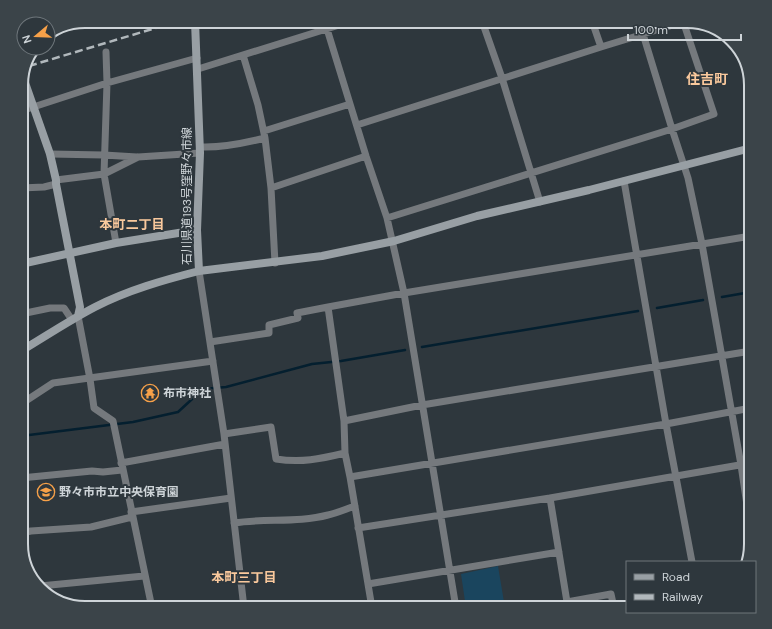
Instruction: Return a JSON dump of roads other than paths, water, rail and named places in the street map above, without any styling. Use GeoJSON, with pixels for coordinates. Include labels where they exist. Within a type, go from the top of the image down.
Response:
{"type":"FeatureCollection","features":[{"type":"Feature","properties":{"kind":"street","name":"石川県道193号窪野々市線"},"geometry":{"type":"LineString","coordinates":[[28,347],[75,318],[120,295],[200,271],[197,230],[200,150],[195,28]]}},
{"type":"Feature","properties":{"kind":"street"},"geometry":{"type":"LineString","coordinates":[[198,69],[330,28]]}},
{"type":"Feature","properties":{"kind":"street"},"geometry":{"type":"LineString","coordinates":[[484,28],[502,78],[540,202]]}},
{"type":"Feature","properties":{"kind":"street"},"geometry":{"type":"LineString","coordinates":[[594,28],[601,47]]}},
{"type":"Feature","properties":{"kind":"street"},"geometry":{"type":"LineString","coordinates":[[641,28],[685,166],[702,244],[744,485]]}},
{"type":"Feature","properties":{"kind":"street"},"geometry":{"type":"LineString","coordinates":[[357,125],[664,28]]}},
{"type":"Feature","properties":{"kind":"street"},"geometry":{"type":"LineString","coordinates":[[387,218],[672,129],[714,114],[686,28]]}},
{"type":"Feature","properties":{"kind":"street"},"geometry":{"type":"LineString","coordinates":[[327,29],[394,241],[455,601]]}},
{"type":"Feature","properties":{"kind":"street"},"geometry":{"type":"LineString","coordinates":[[106,52],[107,84],[104,174],[116,242]]}},
{"type":"Feature","properties":{"kind":"street"},"geometry":{"type":"LineString","coordinates":[[243,55],[265,134],[271,188],[274,263]]}},
{"type":"Feature","properties":{"kind":"street"},"geometry":{"type":"LineString","coordinates":[[28,109],[107,84],[197,58]]}},
{"type":"Feature","properties":{"kind":"street"},"geometry":{"type":"LineString","coordinates":[[28,92],[50,154],[56,182],[80,307],[75,318]]}},
{"type":"Feature","properties":{"kind":"street"},"geometry":{"type":"LineString","coordinates":[[50,154],[138,157],[200,150],[209,147],[255,141],[265,134],[350,104]]}},
{"type":"Feature","properties":{"kind":"street"},"geometry":{"type":"LineString","coordinates":[[243,601],[224,434],[200,271],[322,256],[394,241],[477,216],[540,202],[744,150]]}},
{"type":"Feature","properties":{"kind":"street"},"geometry":{"type":"LineString","coordinates":[[271,188],[366,156]]}},
{"type":"Feature","properties":{"kind":"street"},"geometry":{"type":"LineString","coordinates":[[28,188],[44,187],[56,182],[104,174],[138,157]]}},
{"type":"Feature","properties":{"kind":"street"},"geometry":{"type":"LineString","coordinates":[[624,181],[675,476],[692,561]]}},
{"type":"Feature","properties":{"kind":"street"},"geometry":{"type":"LineString","coordinates":[[28,262],[116,242],[197,230]]}},
{"type":"Feature","properties":{"kind":"street"},"geometry":{"type":"LineString","coordinates":[[210,342],[269,333],[269,325],[298,318],[298,313],[328,307],[404,293],[744,237]]}},
{"type":"Feature","properties":{"kind":"street"},"geometry":{"type":"LineString","coordinates":[[328,307],[344,421],[345,453],[371,601]]}},
{"type":"Feature","properties":{"kind":"street"},"geometry":{"type":"LineString","coordinates":[[28,313],[50,308],[64,308],[75,318],[90,379],[94,408],[114,424],[150,601]]}},
{"type":"Feature","properties":{"kind":"street"},"geometry":{"type":"LineString","coordinates":[[344,421],[422,406],[744,352]]}},
{"type":"Feature","properties":{"kind":"street"},"geometry":{"type":"LineString","coordinates":[[28,399],[53,383],[213,362]]}},
{"type":"Feature","properties":{"kind":"street"},"geometry":{"type":"LineString","coordinates":[[350,477],[666,424],[744,409]]}},
{"type":"Feature","properties":{"kind":"street"},"geometry":{"type":"LineString","coordinates":[[224,434],[271,428],[276,459],[291,462],[313,461],[345,453]]}},
{"type":"Feature","properties":{"kind":"street"},"geometry":{"type":"LineString","coordinates":[[28,477],[92,471],[103,472],[122,466],[225,444]]}},
{"type":"Feature","properties":{"kind":"street"},"geometry":{"type":"LineString","coordinates":[[358,528],[550,498],[744,464]]}},
{"type":"Feature","properties":{"kind":"street"},"geometry":{"type":"LineString","coordinates":[[28,532],[91,527],[132,514],[231,498]]}},
{"type":"Feature","properties":{"kind":"street"},"geometry":{"type":"LineString","coordinates":[[550,498],[567,601]]}},
{"type":"Feature","properties":{"kind":"street"},"geometry":{"type":"LineString","coordinates":[[234,522],[328,516],[355,506]]}},
{"type":"Feature","properties":{"kind":"street"},"geometry":{"type":"LineString","coordinates":[[368,584],[559,552]]}},
{"type":"Feature","properties":{"kind":"street"},"geometry":{"type":"LineString","coordinates":[[46,585],[144,576]]}},
{"type":"Feature","properties":{"kind":"street"},"geometry":{"type":"LineString","coordinates":[[584,601],[611,594],[612,601]]}},
{"type":"Feature","properties":{"kind":"waterway"},"geometry":{"type":"LineString","coordinates":[[722,297],[744,293]]}},
{"type":"Feature","properties":{"kind":"waterway"},"geometry":{"type":"LineString","coordinates":[[657,308],[703,300]]}},
{"type":"Feature","properties":{"kind":"waterway"},"geometry":{"type":"LineString","coordinates":[[422,347],[638,311]]}},
{"type":"Feature","properties":{"kind":"waterway"},"geometry":{"type":"LineString","coordinates":[[28,435],[133,422],[178,412],[203,389],[226,387],[312,364],[341,361],[405,350]]}},
{"type":"Feature","properties":{"kind":"railway"},"geometry":{"type":"LineString","coordinates":[[32,65],[156,28]]}},
{"type":"Feature","properties":{"kind":"place","name":"布市神社"},"geometry":{"type":"Point","coordinates":[150,393]}},
{"type":"Feature","properties":{"kind":"place","name":"野々市市立中央保育園"},"geometry":{"type":"Point","coordinates":[46,492]}},
{"type":"Feature","properties":{"kind":"district","name":"住吉町"},"geometry":{"type":"Point","coordinates":[707,79]}},
{"type":"Feature","properties":{"kind":"district","name":"本町二丁目"},"geometry":{"type":"Point","coordinates":[132,224]}},
{"type":"Feature","properties":{"kind":"district","name":"本町三丁目"},"geometry":{"type":"Point","coordinates":[244,577]}}]}
